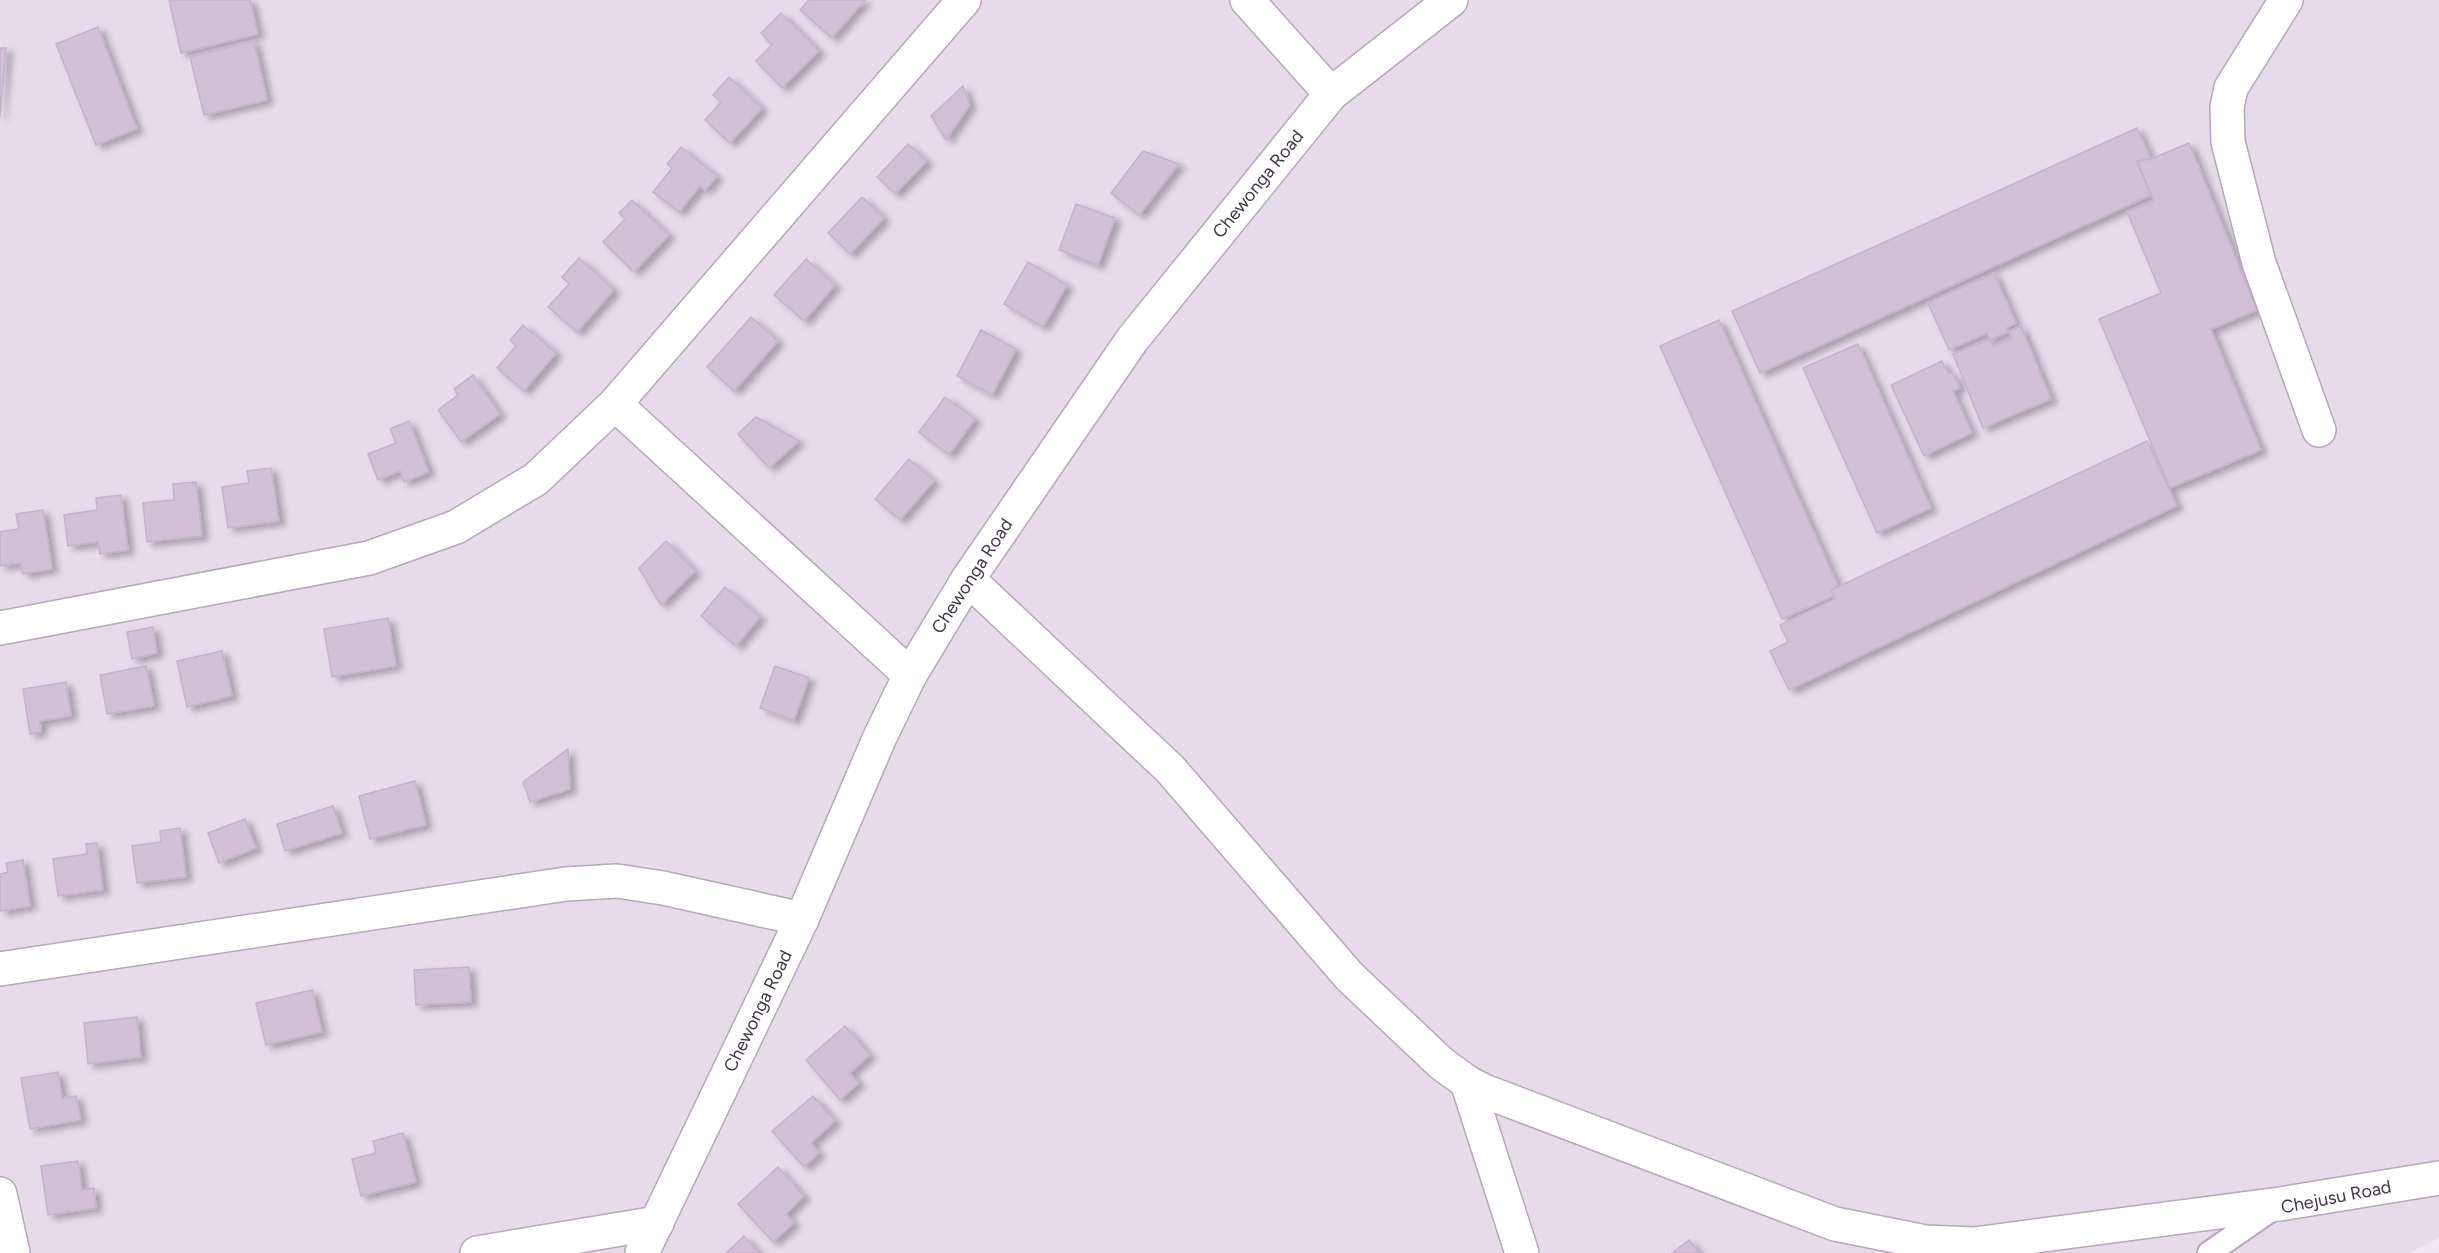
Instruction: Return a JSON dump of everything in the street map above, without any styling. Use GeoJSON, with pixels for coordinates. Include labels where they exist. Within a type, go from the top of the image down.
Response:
{"type":"FeatureCollection","features":[{"type":"Feature","properties":{"kind":"street"},"geometry":{"type":"LineString","coordinates":[[0,627],[369,558],[456,527],[536,479],[615,404],[964,0]]}},
{"type":"Feature","properties":{"kind":"street"},"geometry":{"type":"LineString","coordinates":[[1247,0],[1331,94]]}},
{"type":"Feature","properties":{"kind":"street","name":"Chewonga Road"},"geometry":{"type":"LineString","coordinates":[[642,1253],[802,919],[879,740],[910,675],[968,579],[1132,340],[1331,94],[1451,0]]}},
{"type":"Feature","properties":{"kind":"street"},"geometry":{"type":"LineString","coordinates":[[2286,0],[2231,88],[2227,107],[2228,142],[2259,263],[2319,430]]}},
{"type":"Feature","properties":{"kind":"street"},"geometry":{"type":"LineString","coordinates":[[615,404],[910,675]]}},
{"type":"Feature","properties":{"kind":"street"},"geometry":{"type":"LineString","coordinates":[[968,579],[1170,769],[1349,976],[1442,1064],[1484,1091],[1835,1224],[1924,1242],[1974,1244],[2280,1204]]}},
{"type":"Feature","properties":{"kind":"street"},"geometry":{"type":"LineString","coordinates":[[0,969],[566,884],[617,881],[663,888],[802,919]]}},
{"type":"Feature","properties":{"kind":"street"},"geometry":{"type":"LineString","coordinates":[[1467,1082],[1522,1253]]}},
{"type":"Feature","properties":{"kind":"street","name":"Chejusu Road"},"geometry":{"type":"LineString","coordinates":[[2280,1204],[2439,1178]]}},
{"type":"Feature","properties":{"kind":"street"},"geometry":{"type":"LineString","coordinates":[[0,1194],[13,1253]]}},
{"type":"Feature","properties":{"kind":"street"},"geometry":{"type":"LineString","coordinates":[[477,1253],[657,1223]]}},
{"type":"Feature","properties":{"kind":"lane","name":"Chejusu Road"},"geometry":{"type":"LineString","coordinates":[[2209,1253],[2280,1204]]}},
{"type":"Feature","properties":{"kind":"shaded area"},"geometry":{"type":"Polygon","coordinates":[[[0,0],[2439,0],[2439,1238],[2409,1253],[0,1253],[0,0]]]}},
{"type":"Feature","properties":{"kind":"building"},"geometry":{"type":"Polygon","coordinates":[[[169,0],[250,0],[258,34],[181,53],[169,0]]]}},
{"type":"Feature","properties":{"kind":"building"},"geometry":{"type":"Polygon","coordinates":[[[809,0],[865,0],[832,38],[800,10],[809,0]]]}},
{"type":"Feature","properties":{"kind":"building"},"geometry":{"type":"Polygon","coordinates":[[[781,13],[819,51],[782,88],[756,61],[772,45],[761,33],[781,13]]]}},
{"type":"Feature","properties":{"kind":"building"},"geometry":{"type":"Polygon","coordinates":[[[98,27],[137,129],[96,145],[56,44],[98,27]]]}},
{"type":"Feature","properties":{"kind":"building"},"geometry":{"type":"Polygon","coordinates":[[[254,41],[267,100],[204,115],[190,57],[254,41]]]}},
{"type":"Feature","properties":{"kind":"building"},"geometry":{"type":"Polygon","coordinates":[[[0,48],[6,48],[0,117],[0,48]]]}},
{"type":"Feature","properties":{"kind":"building"},"geometry":{"type":"Polygon","coordinates":[[[729,77],[762,108],[730,143],[705,120],[721,102],[713,95],[729,77]]]}},
{"type":"Feature","properties":{"kind":"building"},"geometry":{"type":"Polygon","coordinates":[[[963,86],[970,105],[946,140],[931,116],[963,86]]]}},
{"type":"Feature","properties":{"kind":"building"},"geometry":{"type":"Polygon","coordinates":[[[2137,128],[2151,159],[2137,161],[2151,195],[1760,373],[1732,311],[2137,128]]]}},
{"type":"Feature","properties":{"kind":"building"},"geometry":{"type":"Polygon","coordinates":[[[2189,143],[2257,310],[2211,329],[2261,450],[2170,488],[2099,319],[2161,293],[2127,212],[2154,201],[2137,161],[2151,159],[2189,143]]]}},
{"type":"Feature","properties":{"kind":"building"},"geometry":{"type":"Polygon","coordinates":[[[908,144],[927,161],[895,194],[877,177],[908,144]]]}},
{"type":"Feature","properties":{"kind":"building"},"geometry":{"type":"Polygon","coordinates":[[[681,147],[717,176],[705,190],[700,186],[679,212],[653,192],[672,168],[667,164],[681,147]]]}},
{"type":"Feature","properties":{"kind":"building"},"geometry":{"type":"Polygon","coordinates":[[[1143,151],[1179,164],[1139,215],[1111,193],[1143,151]]]}},
{"type":"Feature","properties":{"kind":"building"},"geometry":{"type":"Polygon","coordinates":[[[862,197],[884,218],[850,254],[828,233],[862,197]]]}},
{"type":"Feature","properties":{"kind":"building"},"geometry":{"type":"Polygon","coordinates":[[[632,200],[669,235],[634,272],[603,242],[625,219],[619,213],[632,200]]]}},
{"type":"Feature","properties":{"kind":"building"},"geometry":{"type":"Polygon","coordinates":[[[1076,204],[1115,218],[1098,265],[1059,250],[1076,204]]]}},
{"type":"Feature","properties":{"kind":"building"},"geometry":{"type":"Polygon","coordinates":[[[579,258],[614,290],[577,332],[548,307],[569,284],[562,277],[579,258]]]}},
{"type":"Feature","properties":{"kind":"building"},"geometry":{"type":"Polygon","coordinates":[[[806,259],[835,285],[804,321],[774,295],[806,259]]]}},
{"type":"Feature","properties":{"kind":"building"},"geometry":{"type":"Polygon","coordinates":[[[1028,262],[1067,285],[1043,327],[1004,304],[1028,262]]]}},
{"type":"Feature","properties":{"kind":"building"},"geometry":{"type":"Polygon","coordinates":[[[1994,273],[2016,323],[2007,328],[2008,332],[1990,340],[1987,333],[1949,350],[1928,303],[1994,273]]]}},
{"type":"Feature","properties":{"kind":"building"},"geometry":{"type":"Polygon","coordinates":[[[751,317],[778,341],[734,391],[707,367],[751,317]]]}},
{"type":"Feature","properties":{"kind":"building"},"geometry":{"type":"Polygon","coordinates":[[[1719,320],[1838,586],[1831,590],[1834,596],[1782,619],[1660,346],[1719,320]]]}},
{"type":"Feature","properties":{"kind":"building"},"geometry":{"type":"Polygon","coordinates":[[[523,325],[556,353],[524,391],[497,368],[516,346],[510,340],[523,325]]]}},
{"type":"Feature","properties":{"kind":"building"},"geometry":{"type":"Polygon","coordinates":[[[2021,326],[2051,399],[1983,428],[1953,354],[1990,339],[1993,346],[2012,338],[2009,331],[2021,326]]]}},
{"type":"Feature","properties":{"kind":"building"},"geometry":{"type":"Polygon","coordinates":[[[981,330],[1016,349],[992,395],[957,376],[981,330]]]}},
{"type":"Feature","properties":{"kind":"building"},"geometry":{"type":"Polygon","coordinates":[[[1858,344],[1931,508],[1877,533],[1803,368],[1858,344]]]}},
{"type":"Feature","properties":{"kind":"building"},"geometry":{"type":"Polygon","coordinates":[[[1942,361],[1960,388],[1953,391],[1972,433],[1924,456],[1891,385],[1942,361]]]}},
{"type":"Feature","properties":{"kind":"building"},"geometry":{"type":"Polygon","coordinates":[[[473,375],[500,414],[461,442],[438,410],[458,395],[454,389],[473,375]]]}},
{"type":"Feature","properties":{"kind":"building"},"geometry":{"type":"Polygon","coordinates":[[[945,397],[975,419],[949,455],[919,432],[945,397]]]}},
{"type":"Feature","properties":{"kind":"building"},"geometry":{"type":"Polygon","coordinates":[[[756,417],[799,441],[769,468],[738,434],[756,417]]]}},
{"type":"Feature","properties":{"kind":"building"},"geometry":{"type":"Polygon","coordinates":[[[409,421],[429,472],[404,482],[400,471],[378,480],[368,454],[396,443],[390,429],[409,421]]]}},
{"type":"Feature","properties":{"kind":"building"},"geometry":{"type":"Polygon","coordinates":[[[2147,441],[2177,506],[1789,690],[1770,651],[1788,642],[1780,625],[1835,599],[1831,590],[2147,441]]]}},
{"type":"Feature","properties":{"kind":"building"},"geometry":{"type":"Polygon","coordinates":[[[909,459],[934,481],[900,520],[875,499],[909,459]]]}},
{"type":"Feature","properties":{"kind":"building"},"geometry":{"type":"Polygon","coordinates":[[[271,468],[279,521],[228,528],[222,487],[249,483],[247,471],[271,468]]]}},
{"type":"Feature","properties":{"kind":"building"},"geometry":{"type":"Polygon","coordinates":[[[196,482],[202,536],[147,542],[143,503],[174,500],[173,484],[196,482]]]}},
{"type":"Feature","properties":{"kind":"building"},"geometry":{"type":"Polygon","coordinates":[[[121,495],[128,550],[100,554],[98,542],[68,546],[64,515],[97,510],[96,498],[121,495]]]}},
{"type":"Feature","properties":{"kind":"building"},"geometry":{"type":"Polygon","coordinates":[[[43,510],[52,569],[23,574],[21,563],[0,566],[0,532],[19,529],[16,514],[43,510]]]}},
{"type":"Feature","properties":{"kind":"building"},"geometry":{"type":"Polygon","coordinates":[[[666,541],[695,571],[661,605],[639,568],[666,541]]]}},
{"type":"Feature","properties":{"kind":"building"},"geometry":{"type":"Polygon","coordinates":[[[725,587],[760,617],[736,646],[701,616],[725,587]]]}},
{"type":"Feature","properties":{"kind":"building"},"geometry":{"type":"Polygon","coordinates":[[[388,618],[396,666],[332,677],[324,629],[388,618]]]}},
{"type":"Feature","properties":{"kind":"building"},"geometry":{"type":"Polygon","coordinates":[[[153,627],[157,653],[132,659],[127,632],[153,627]]]}},
{"type":"Feature","properties":{"kind":"building"},"geometry":{"type":"Polygon","coordinates":[[[222,651],[232,696],[187,707],[177,661],[222,651]]]}},
{"type":"Feature","properties":{"kind":"building"},"geometry":{"type":"Polygon","coordinates":[[[146,666],[154,706],[107,714],[100,675],[146,666]]]}},
{"type":"Feature","properties":{"kind":"building"},"geometry":{"type":"Polygon","coordinates":[[[775,666],[809,678],[794,720],[760,708],[775,666]]]}},
{"type":"Feature","properties":{"kind":"building"},"geometry":{"type":"Polygon","coordinates":[[[66,682],[71,716],[40,721],[41,732],[30,734],[23,689],[66,682]]]}},
{"type":"Feature","properties":{"kind":"building"},"geometry":{"type":"Polygon","coordinates":[[[568,749],[570,789],[530,802],[523,782],[568,749]]]}},
{"type":"Feature","properties":{"kind":"building"},"geometry":{"type":"Polygon","coordinates":[[[415,781],[426,825],[370,839],[359,796],[415,781]]]}},
{"type":"Feature","properties":{"kind":"building"},"geometry":{"type":"Polygon","coordinates":[[[333,806],[342,833],[285,851],[277,824],[333,806]]]}},
{"type":"Feature","properties":{"kind":"building"},"geometry":{"type":"Polygon","coordinates":[[[245,819],[256,848],[219,863],[208,833],[245,819]]]}},
{"type":"Feature","properties":{"kind":"building"},"geometry":{"type":"Polygon","coordinates":[[[180,828],[186,877],[137,883],[132,846],[161,842],[160,831],[180,828]]]}},
{"type":"Feature","properties":{"kind":"building"},"geometry":{"type":"Polygon","coordinates":[[[97,843],[103,890],[58,896],[53,859],[87,854],[86,844],[97,843]]]}},
{"type":"Feature","properties":{"kind":"building"},"geometry":{"type":"Polygon","coordinates":[[[23,860],[30,906],[0,911],[0,874],[8,872],[6,863],[23,860]]]}},
{"type":"Feature","properties":{"kind":"building"},"geometry":{"type":"Polygon","coordinates":[[[469,967],[471,1002],[416,1005],[414,970],[469,967]]]}},
{"type":"Feature","properties":{"kind":"building"},"geometry":{"type":"Polygon","coordinates":[[[312,990],[322,1032],[266,1045],[256,1003],[312,990]]]}},
{"type":"Feature","properties":{"kind":"building"},"geometry":{"type":"Polygon","coordinates":[[[137,1017],[141,1057],[88,1064],[84,1023],[137,1017]]]}},
{"type":"Feature","properties":{"kind":"building"},"geometry":{"type":"Polygon","coordinates":[[[845,1026],[870,1055],[850,1073],[859,1083],[840,1100],[806,1060],[845,1026]]]}},
{"type":"Feature","properties":{"kind":"building"},"geometry":{"type":"Polygon","coordinates":[[[58,1072],[62,1098],[76,1096],[81,1120],[30,1129],[21,1078],[58,1072]]]}},
{"type":"Feature","properties":{"kind":"building"},"geometry":{"type":"Polygon","coordinates":[[[813,1096],[835,1121],[811,1143],[819,1153],[804,1167],[772,1131],[813,1096]]]}},
{"type":"Feature","properties":{"kind":"building"},"geometry":{"type":"Polygon","coordinates":[[[403,1133],[416,1182],[361,1196],[352,1159],[376,1153],[373,1141],[403,1133]]]}},
{"type":"Feature","properties":{"kind":"building"},"geometry":{"type":"Polygon","coordinates":[[[78,1161],[82,1190],[94,1188],[96,1208],[48,1215],[41,1166],[78,1161]]]}},
{"type":"Feature","properties":{"kind":"building"},"geometry":{"type":"Polygon","coordinates":[[[778,1167],[804,1196],[786,1214],[794,1223],[773,1242],[738,1204],[778,1167]]]}},
{"type":"Feature","properties":{"kind":"building"},"geometry":{"type":"Polygon","coordinates":[[[744,1236],[759,1253],[726,1253],[744,1236]]]}},
{"type":"Feature","properties":{"kind":"building"},"geometry":{"type":"Polygon","coordinates":[[[1689,1240],[1699,1253],[1672,1253],[1689,1240]]]}}]}
